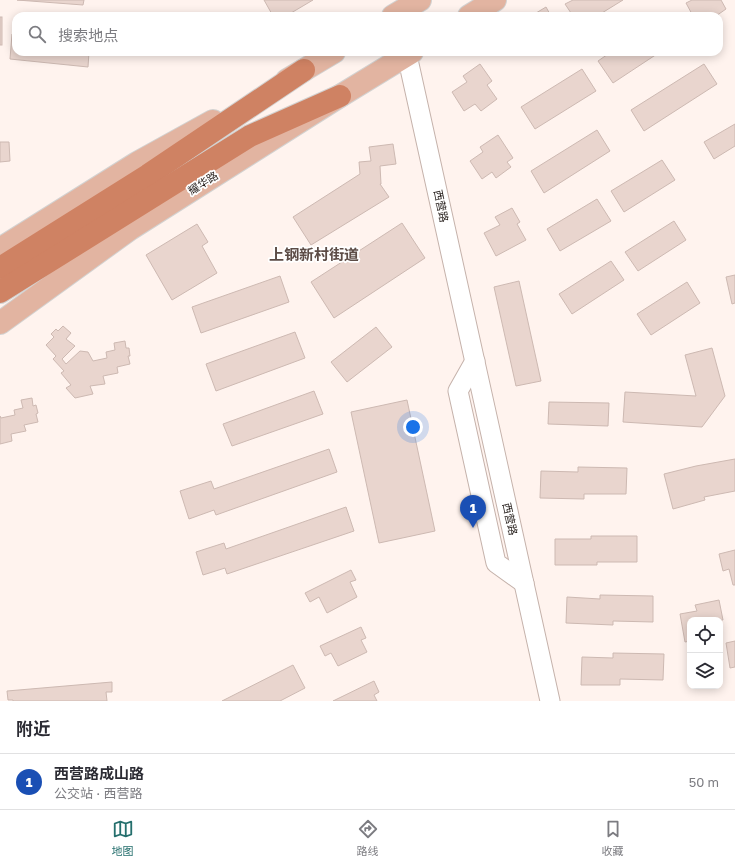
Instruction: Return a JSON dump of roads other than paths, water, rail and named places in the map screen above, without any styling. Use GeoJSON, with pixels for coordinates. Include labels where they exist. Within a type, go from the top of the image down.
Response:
{"type":"FeatureCollection","features":[{"type":"Feature","properties":{"kind":"highway"},"geometry":{"type":"LineString","coordinates":[[0,268],[148,175],[304,70]]}},
{"type":"Feature","properties":{"kind":"highway"},"geometry":{"type":"LineString","coordinates":[[0,292],[250,136],[340,96]]}},
{"type":"Feature","properties":{"kind":"main road"},"geometry":{"type":"LineString","coordinates":[[400,12],[420,0]]}},
{"type":"Feature","properties":{"kind":"main road"},"geometry":{"type":"LineString","coordinates":[[476,12],[495,0]]}},
{"type":"Feature","properties":{"kind":"main road"},"geometry":{"type":"LineString","coordinates":[[0,249],[137,163],[327,56]]}},
{"type":"Feature","properties":{"kind":"main road","name":"耀华路"},"geometry":{"type":"LineString","coordinates":[[0,323],[130,229],[403,56]]}},
{"type":"Feature","properties":{"kind":"street","name":"西营路"},"geometry":{"type":"LineString","coordinates":[[409,56],[550,701]]}},
{"type":"Feature","properties":{"kind":"place","name":"西营路成山路"},"geometry":{"type":"Point","coordinates":[473,528]}},
{"type":"Feature","properties":{"kind":"district","name":"上钢新村街道"},"geometry":{"type":"Point","coordinates":[314,255]}}]}
